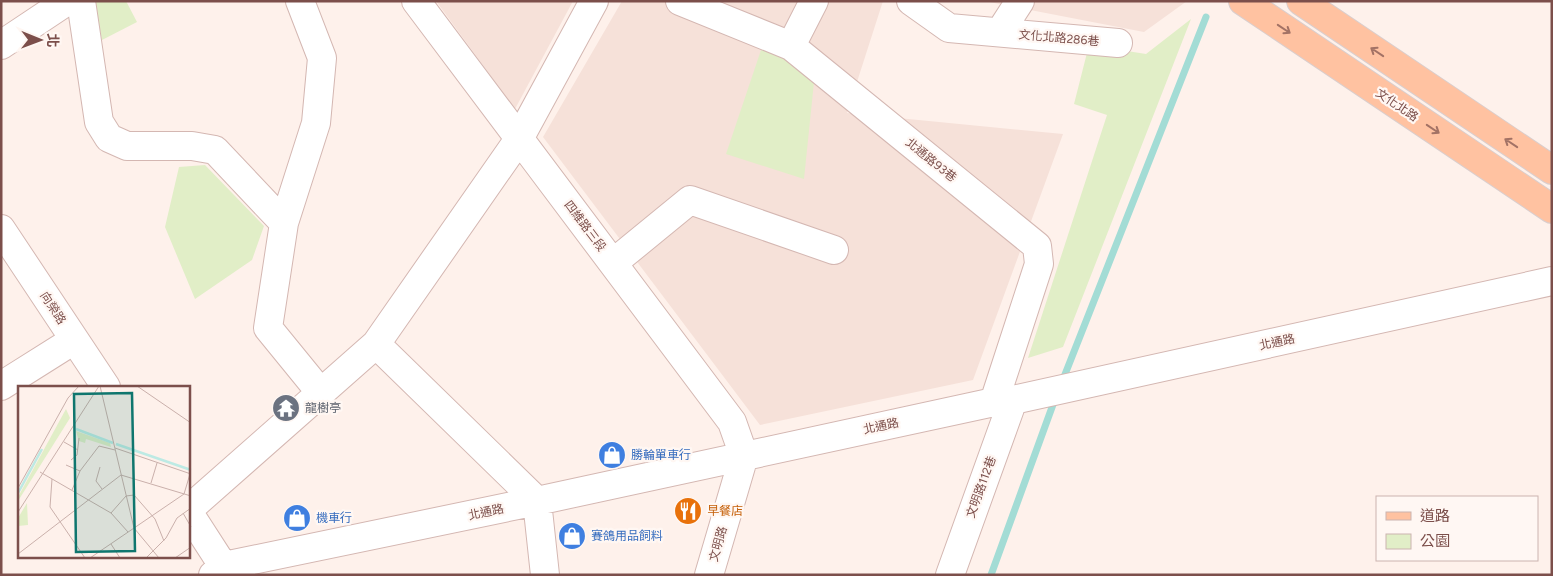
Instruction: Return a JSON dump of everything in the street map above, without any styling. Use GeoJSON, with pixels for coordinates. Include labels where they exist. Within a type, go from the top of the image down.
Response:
{"type":"FeatureCollection","features":[{"type":"Feature","properties":{"kind":"main road","name":"文化北路"},"geometry":{"type":"LineString","coordinates":[[1243,1],[1552,209]]}},
{"type":"Feature","properties":{"kind":"main road"},"geometry":{"type":"LineString","coordinates":[[1302,1],[1552,170]]}},
{"type":"Feature","properties":{"kind":"street"},"geometry":{"type":"LineString","coordinates":[[1,45],[67,1]]}},
{"type":"Feature","properties":{"kind":"street"},"geometry":{"type":"LineString","coordinates":[[81,1],[99,122],[109,138],[127,146],[192,146],[214,150],[284,223]]}},
{"type":"Feature","properties":{"kind":"street"},"geometry":{"type":"LineString","coordinates":[[300,1],[322,58],[316,123],[284,223],[268,328],[321,392]]}},
{"type":"Feature","properties":{"kind":"street","name":"四維路三段"},"geometry":{"type":"LineString","coordinates":[[416,1],[732,422],[744,456]]}},
{"type":"Feature","properties":{"kind":"street"},"geometry":{"type":"LineString","coordinates":[[190,508],[376,344],[519,139],[594,1]]}},
{"type":"Feature","properties":{"kind":"street","name":"北通路93巷"},"geometry":{"type":"LineString","coordinates":[[680,1],[790,46],[1037,246],[1039,264],[1003,401]]}},
{"type":"Feature","properties":{"kind":"street"},"geometry":{"type":"LineString","coordinates":[[790,46],[814,1]]}},
{"type":"Feature","properties":{"kind":"street","name":"文化北路286巷"},"geometry":{"type":"LineString","coordinates":[[911,1],[950,28],[1118,44]]}},
{"type":"Feature","properties":{"kind":"street","name":"文化北路286巷"},"geometry":{"type":"LineString","coordinates":[[1000,32],[1020,1]]}},
{"type":"Feature","properties":{"kind":"street"},"geometry":{"type":"LineString","coordinates":[[613,264],[690,200],[834,250]]}},
{"type":"Feature","properties":{"kind":"street","name":"向榮路"},"geometry":{"type":"LineString","coordinates":[[1,229],[105,386]]}},
{"type":"Feature","properties":{"kind":"street","name":"北通路"},"geometry":{"type":"LineString","coordinates":[[222,572],[537,501],[1552,281]]}},
{"type":"Feature","properties":{"kind":"street"},"geometry":{"type":"LineString","coordinates":[[1,386],[74,340]]}},
{"type":"Feature","properties":{"kind":"street"},"geometry":{"type":"LineString","coordinates":[[376,344],[537,501],[545,575]]}},
{"type":"Feature","properties":{"kind":"street","name":"文明路112巷"},"geometry":{"type":"LineString","coordinates":[[950,575],[1003,401]]}},
{"type":"Feature","properties":{"kind":"street","name":"文明路"},"geometry":{"type":"LineString","coordinates":[[709,575],[744,456]]}},
{"type":"Feature","properties":{"kind":"street"},"geometry":{"type":"LineString","coordinates":[[190,515],[222,572]]}},
{"type":"Feature","properties":{"kind":"shaded area"},"geometry":{"type":"Polygon","coordinates":[[[436,1],[573,1],[515,109],[436,1]]]}},
{"type":"Feature","properties":{"kind":"shaded area"},"geometry":{"type":"Polygon","coordinates":[[[622,1],[883,1],[847,113],[1063,134],[973,380],[760,425],[543,137],[622,1]]]}},
{"type":"Feature","properties":{"kind":"shaded area"},"geometry":{"type":"Polygon","coordinates":[[[984,1],[1187,1],[1144,32],[984,1]]]}},
{"type":"Feature","properties":{"kind":"green space"},"geometry":{"type":"Polygon","coordinates":[[[94,1],[126,1],[137,22],[102,40],[94,1]]]}},
{"type":"Feature","properties":{"kind":"green space"},"geometry":{"type":"Polygon","coordinates":[[[1191,19],[1063,347],[1028,358],[1107,115],[1074,104],[1089,45],[1146,54],[1191,19]]]}},
{"type":"Feature","properties":{"kind":"green space"},"geometry":{"type":"Polygon","coordinates":[[[761,50],[789,53],[814,82],[804,179],[726,154],[761,50]]]}},
{"type":"Feature","properties":{"kind":"green space"},"geometry":{"type":"Polygon","coordinates":[[[205,165],[264,226],[252,260],[195,299],[165,227],[179,167],[205,165]]]}},
{"type":"Feature","properties":{"kind":"waterway"},"geometry":{"type":"LineString","coordinates":[[1062,382],[1206,17]]}},
{"type":"Feature","properties":{"kind":"waterway"},"geometry":{"type":"LineString","coordinates":[[991,575],[1055,399]]}},
{"type":"Feature","properties":{"kind":"place","name":"龍樹亭"},"geometry":{"type":"Point","coordinates":[286,408]}},
{"type":"Feature","properties":{"kind":"place","name":"勝輪單車行"},"geometry":{"type":"Point","coordinates":[612,455]}},
{"type":"Feature","properties":{"kind":"place","name":"早餐店"},"geometry":{"type":"Point","coordinates":[688,511]}},
{"type":"Feature","properties":{"kind":"place","name":"機車行"},"geometry":{"type":"Point","coordinates":[297,518]}},
{"type":"Feature","properties":{"kind":"place","name":"賽鴿用品飼料"},"geometry":{"type":"Point","coordinates":[572,536]}}]}
